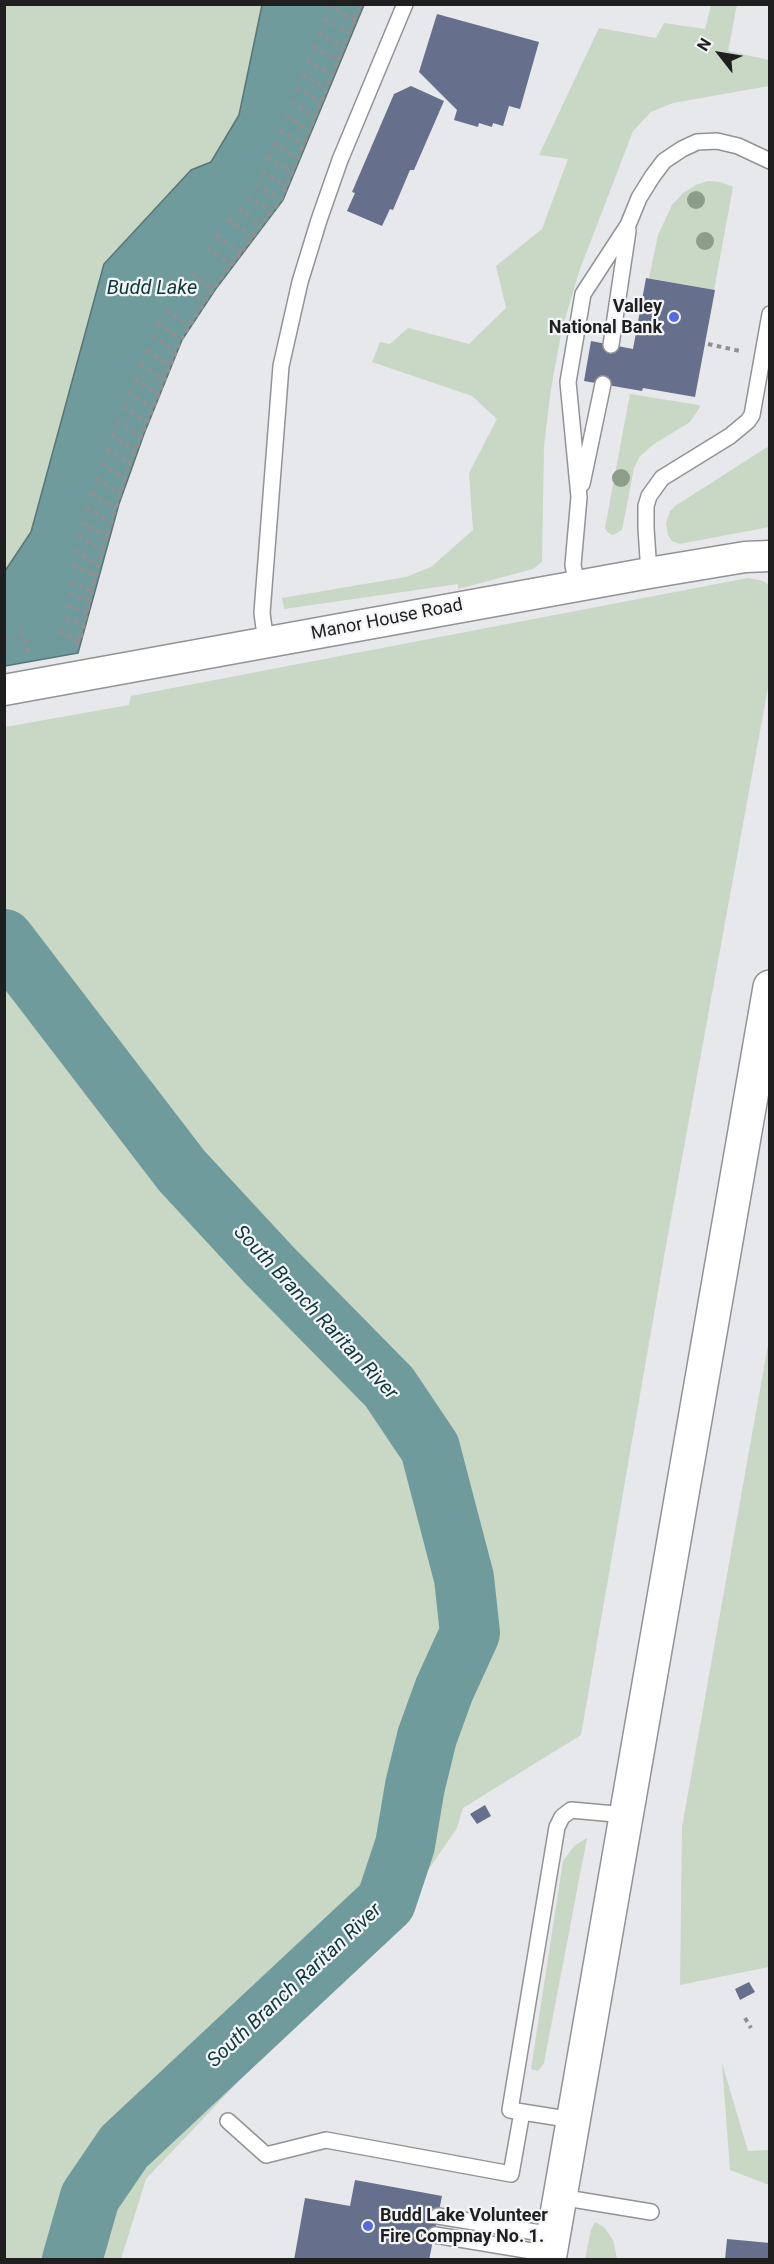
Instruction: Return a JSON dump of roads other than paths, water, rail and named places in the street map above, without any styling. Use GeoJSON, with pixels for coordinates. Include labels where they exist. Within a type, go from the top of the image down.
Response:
{"type":"FeatureCollection","features":[{"type":"Feature","properties":{"kind":"main road"},"geometry":{"type":"LineString","coordinates":[[551,2250],[770,987]]}},
{"type":"Feature","properties":{"kind":"street","name":"Manor House Road"},"geometry":{"type":"LineString","coordinates":[[4,690],[649,573],[745,557],[770,556]]}},
{"type":"Feature","properties":{"kind":"lane"},"geometry":{"type":"LineString","coordinates":[[266,643],[262,613],[281,366],[300,282],[319,220],[340,160],[405,4]]}},
{"type":"Feature","properties":{"kind":"lane"},"geometry":{"type":"LineString","coordinates":[[579,497],[568,382],[584,294],[628,225],[639,198],[664,161],[681,149],[698,142],[717,141],[753,152],[770,161]]}},
{"type":"Feature","properties":{"kind":"lane"},"geometry":{"type":"LineString","coordinates":[[611,345],[628,225]]}},
{"type":"Feature","properties":{"kind":"lane"},"geometry":{"type":"LineString","coordinates":[[649,573],[646,506],[649,496],[662,478],[730,436],[752,415],[770,314]]}},
{"type":"Feature","properties":{"kind":"lane"},"geometry":{"type":"LineString","coordinates":[[577,586],[573,565],[579,497],[603,384]]}},
{"type":"Feature","properties":{"kind":"lane"},"geometry":{"type":"LineString","coordinates":[[573,2120],[510,2110],[557,1827],[562,1817],[571,1810],[626,1815]]}},
{"type":"Feature","properties":{"kind":"lane"},"geometry":{"type":"LineString","coordinates":[[228,2121],[266,2155],[326,2140],[511,2174],[522,2112]]}},
{"type":"Feature","properties":{"kind":"lane"},"geometry":{"type":"LineString","coordinates":[[560,2197],[651,2212]]}},
{"type":"Feature","properties":{"kind":"lane"},"geometry":{"type":"LineString","coordinates":[[438,2216],[551,2250]]}},
{"type":"Feature","properties":{"kind":"lane"},"geometry":{"type":"LineString","coordinates":[[435,2235],[551,2250]]}},
{"type":"Feature","properties":{"kind":"water","name":"Budd Lake"},"geometry":{"type":"Polygon","coordinates":[[[262,5],[364,5],[283,200],[215,290],[182,340],[119,504],[78,653],[5,666],[5,571],[31,532],[104,264],[191,170],[211,162],[239,115],[262,5]]]}},
{"type":"Feature","properties":{"kind":"waterway","name":"South Branch Raritan River"},"geometry":{"type":"LineString","coordinates":[[4,939],[182,1171],[270,1266],[389,1387],[430,1448],[464,1578],[470,1633],[444,1690],[427,1737],[415,1786],[405,1845],[386,1902],[124,2147],[90,2197],[72,2260]]}},
{"type":"Feature","properties":{"kind":"place","name":"Valley National Bank"},"geometry":{"type":"Point","coordinates":[674,317]}},
{"type":"Feature","properties":{"kind":"place","name":"Budd Lake Volunteer Fire Compnay No. 1."},"geometry":{"type":"Point","coordinates":[368,2226]}}]}
